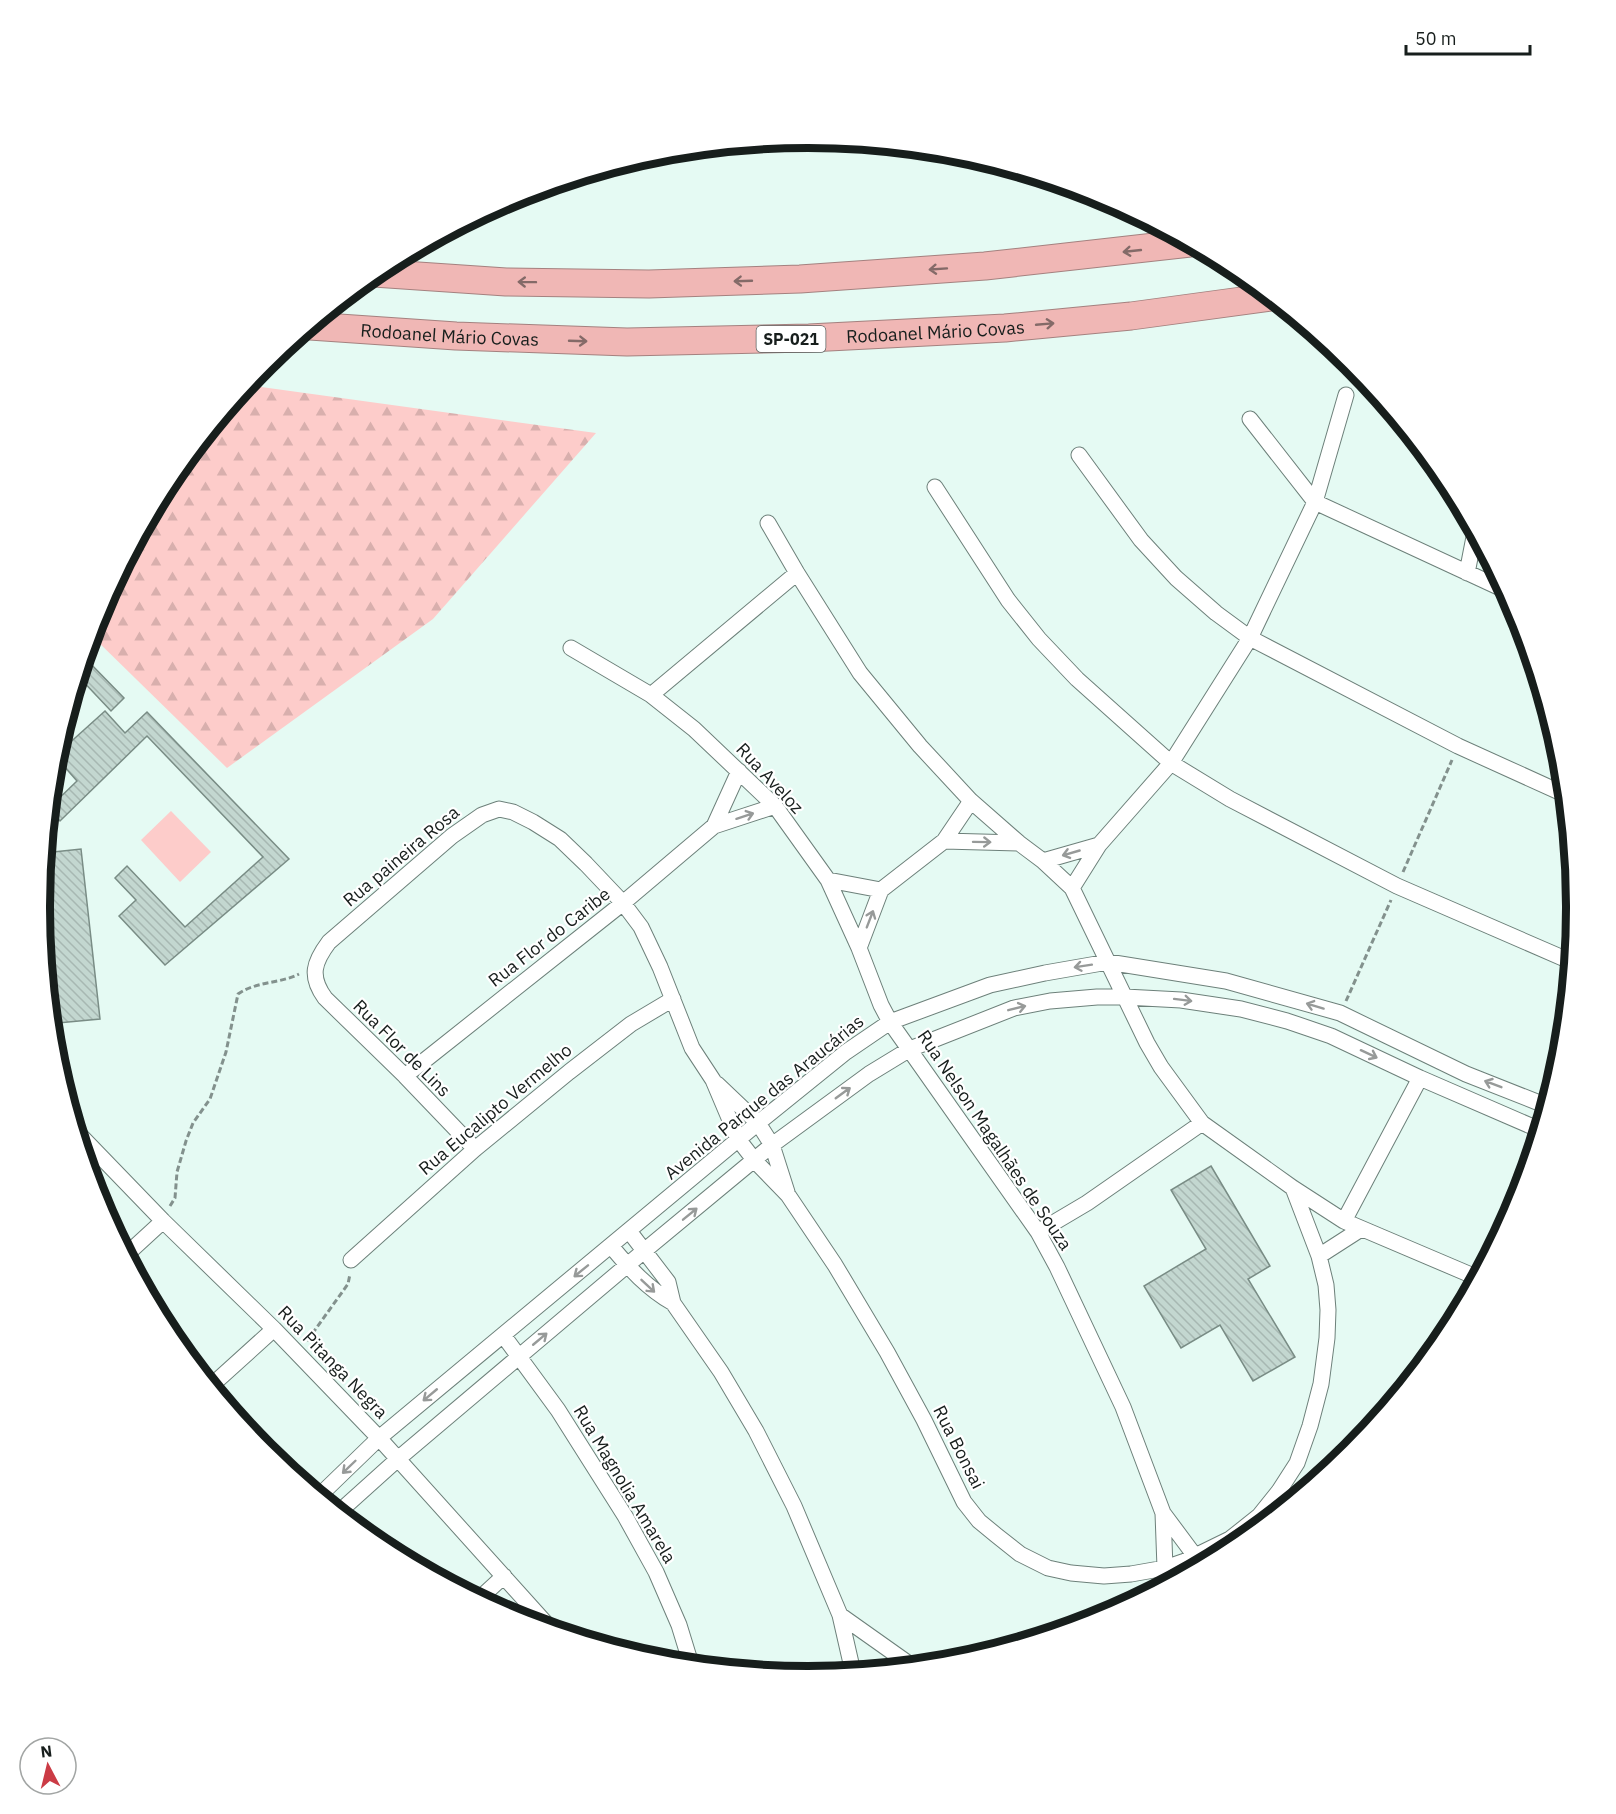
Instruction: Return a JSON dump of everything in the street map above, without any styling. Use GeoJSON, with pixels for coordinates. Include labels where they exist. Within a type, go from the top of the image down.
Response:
{"type":"FeatureCollection","features":[{"type":"Feature","properties":{"kind":"highway"},"geometry":{"type":"LineString","coordinates":[[390,274],[506,282],[649,284],[800,279],[985,266],[1177,245]]}},
{"type":"Feature","properties":{"kind":"highway","name":"Rodoanel Mário Covas"},"geometry":{"type":"LineString","coordinates":[[320,327],[456,336],[627,342],[809,339],[1005,328],[1131,316],[1261,298]]}},
{"type":"Feature","properties":{"kind":"street"},"geometry":{"type":"LineString","coordinates":[[1072,888],[1100,845],[1171,763],[1250,638],[1315,502],[1346,395]]}},
{"type":"Feature","properties":{"kind":"street"},"geometry":{"type":"LineString","coordinates":[[1250,419],[1315,502],[1494,585]]}},
{"type":"Feature","properties":{"kind":"street"},"geometry":{"type":"LineString","coordinates":[[1079,455],[1141,540],[1169,570],[1216,613],[1250,638],[1458,746],[1557,791]]}},
{"type":"Feature","properties":{"kind":"street"},"geometry":{"type":"LineString","coordinates":[[935,487],[1008,600],[1039,639],[1077,679],[1171,763],[1230,799],[1397,886],[1565,959]]}},
{"type":"Feature","properties":{"kind":"street"},"geometry":{"type":"LineString","coordinates":[[768,523],[860,673],[920,746],[972,801],[1072,888],[1161,1067],[1202,1123],[1293,1188],[1344,1221],[1471,1275]]}},
{"type":"Feature","properties":{"kind":"street"},"geometry":{"type":"LineString","coordinates":[[1467,573],[1473,543]]}},
{"type":"Feature","properties":{"kind":"street"},"geometry":{"type":"LineString","coordinates":[[651,696],[797,573]]}},
{"type":"Feature","properties":{"kind":"street","name":"Rua Aveloz"},"geometry":{"type":"LineString","coordinates":[[572,648],[651,696],[693,729],[776,806],[828,880],[890,1022]]}},
{"type":"Feature","properties":{"kind":"street"},"geometry":{"type":"LineString","coordinates":[[714,826],[740,771]]}},
{"type":"Feature","properties":{"kind":"street"},"geometry":{"type":"LineString","coordinates":[[859,948],[881,890],[944,842],[972,801]]}},
{"type":"Feature","properties":{"kind":"street"},"geometry":{"type":"LineString","coordinates":[[714,826],[776,806]]}},
{"type":"Feature","properties":{"kind":"street","name":"Rua paineira Rosa"},"geometry":{"type":"LineString","coordinates":[[315,968],[319,955],[329,942],[452,836],[482,815],[499,809],[513,812],[560,839],[623,903],[641,927],[692,1048],[713,1080]]}},
{"type":"Feature","properties":{"kind":"street","name":"Rua Flor do Caribe"},"geometry":{"type":"LineString","coordinates":[[405,1076],[623,903],[714,826]]}},
{"type":"Feature","properties":{"kind":"street"},"geometry":{"type":"LineString","coordinates":[[944,842],[1019,843]]}},
{"type":"Feature","properties":{"kind":"street"},"geometry":{"type":"LineString","coordinates":[[1042,861],[1100,845]]}},
{"type":"Feature","properties":{"kind":"street"},"geometry":{"type":"LineString","coordinates":[[828,880],[881,890]]}},
{"type":"Feature","properties":{"kind":"street","name":"Avenida Parque das Araucárias"},"geometry":{"type":"LineString","coordinates":[[324,1491],[379,1438],[846,1052],[890,1022],[990,985],[1108,962],[1226,981],[1340,1013],[1466,1074],[1541,1104]]}},
{"type":"Feature","properties":{"kind":"street","name":"Rua Flor de Lins"},"geometry":{"type":"LineString","coordinates":[[315,968],[319,990],[325,998],[475,1149]]}},
{"type":"Feature","properties":{"kind":"street"},"geometry":{"type":"LineString","coordinates":[[344,1507],[519,1356],[772,1145],[869,1074],[910,1049],[1014,1008],[1050,1001],[1125,997],[1181,1000],[1241,1009],[1331,1036],[1533,1127]]}},
{"type":"Feature","properties":{"kind":"street","name":"Rua Eucalipto Vermelho"},"geometry":{"type":"LineString","coordinates":[[351,1260],[475,1149],[568,1072],[631,1024],[673,999]]}},
{"type":"Feature","properties":{"kind":"street","name":"Rua Nelson Magalhães de Souza"},"geometry":{"type":"LineString","coordinates":[[890,1022],[1038,1232],[1123,1407],[1163,1513],[1194,1560]]}},
{"type":"Feature","properties":{"kind":"street"},"geometry":{"type":"LineString","coordinates":[[1344,1221],[1420,1078]]}},
{"type":"Feature","properties":{"kind":"street"},"geometry":{"type":"LineString","coordinates":[[713,1080],[758,1123],[772,1145],[788,1195]]}},
{"type":"Feature","properties":{"kind":"street"},"geometry":{"type":"LineString","coordinates":[[713,1080],[738,1139],[755,1161],[788,1195]]}},
{"type":"Feature","properties":{"kind":"street"},"geometry":{"type":"LineString","coordinates":[[1038,1232],[1088,1203],[1202,1123]]}},
{"type":"Feature","properties":{"kind":"street","name":"Rua Pitanga Negra"},"geometry":{"type":"LineString","coordinates":[[87,1143],[399,1458],[540,1616]]}},
{"type":"Feature","properties":{"kind":"street","name":"Rua Bonsai"},"geometry":{"type":"LineString","coordinates":[[1250,1523],[1280,1491],[1297,1463],[1321,1384],[1327,1338],[1326,1285],[1319,1256],[1293,1188]]}},
{"type":"Feature","properties":{"kind":"street","name":"Rua Bonsai"},"geometry":{"type":"LineString","coordinates":[[788,1195],[835,1265],[887,1352],[924,1420],[964,1502],[980,1521],[1020,1554],[1048,1568],[1104,1576],[1168,1574]]}},
{"type":"Feature","properties":{"kind":"street"},"geometry":{"type":"LineString","coordinates":[[132,1250],[163,1221]]}},
{"type":"Feature","properties":{"kind":"street"},"geometry":{"type":"LineString","coordinates":[[1319,1256],[1361,1229]]}},
{"type":"Feature","properties":{"kind":"street"},"geometry":{"type":"LineString","coordinates":[[629,1232],[668,1282],[673,1303],[721,1372],[756,1431],[794,1506],[840,1615],[851,1664]]}},
{"type":"Feature","properties":{"kind":"street"},"geometry":{"type":"LineString","coordinates":[[611,1246],[627,1266],[654,1292],[673,1303]]}},
{"type":"Feature","properties":{"kind":"street"},"geometry":{"type":"LineString","coordinates":[[217,1382],[274,1329]]}},
{"type":"Feature","properties":{"kind":"street","name":"Rua Magnolia Amarela"},"geometry":{"type":"LineString","coordinates":[[503,1335],[558,1410],[625,1516],[660,1583],[679,1625],[688,1656]]}},
{"type":"Feature","properties":{"kind":"street","name":"Rua Nelson Magalhães de Souza"},"geometry":{"type":"LineString","coordinates":[[1163,1513],[1168,1574]]}},
{"type":"Feature","properties":{"kind":"street"},"geometry":{"type":"LineString","coordinates":[[485,1593],[504,1575]]}},
{"type":"Feature","properties":{"kind":"street"},"geometry":{"type":"LineString","coordinates":[[840,1615],[903,1659]]}},
{"type":"Feature","properties":{"kind":"path"},"geometry":{"type":"LineString","coordinates":[[163,1221],[175,1198],[177,1172],[186,1141],[193,1124],[210,1099],[226,1052],[238,994],[248,987],[290,979],[315,968]]}},
{"type":"Feature","properties":{"kind":"path"},"geometry":{"type":"LineString","coordinates":[[300,1356],[309,1335],[348,1284],[351,1260]]}},
{"type":"Feature","properties":{"kind":"green space"},"geometry":{"type":"Polygon","coordinates":[[[257,386],[596,433],[433,619],[227,768],[98,642],[128,572],[177,486],[206,445],[257,386]]]}},
{"type":"Feature","properties":{"kind":"green space"},"geometry":{"type":"Polygon","coordinates":[[[171,811],[211,852],[180,882],[141,840],[171,811]]]}},
{"type":"Feature","properties":{"kind":"building"},"geometry":{"type":"Polygon","coordinates":[[[90,663],[124,698],[111,711],[84,682],[90,663]]]}},
{"type":"Feature","properties":{"kind":"building"},"geometry":{"type":"Polygon","coordinates":[[[105,711],[125,733],[147,712],[289,859],[165,965],[119,916],[136,900],[115,878],[127,866],[185,927],[263,857],[147,736],[60,821],[55,815],[57,800],[77,781],[63,765],[67,745],[105,711]]]}},
{"type":"Feature","properties":{"kind":"building"},"geometry":{"type":"Polygon","coordinates":[[[81,849],[100,1019],[59,1023],[51,957],[51,852],[81,849]]]}},
{"type":"Feature","properties":{"kind":"building"},"geometry":{"type":"Polygon","coordinates":[[[1211,1166],[1270,1266],[1248,1279],[1295,1357],[1253,1381],[1220,1325],[1181,1348],[1144,1286],[1206,1249],[1171,1190],[1211,1166]]]}}]}
